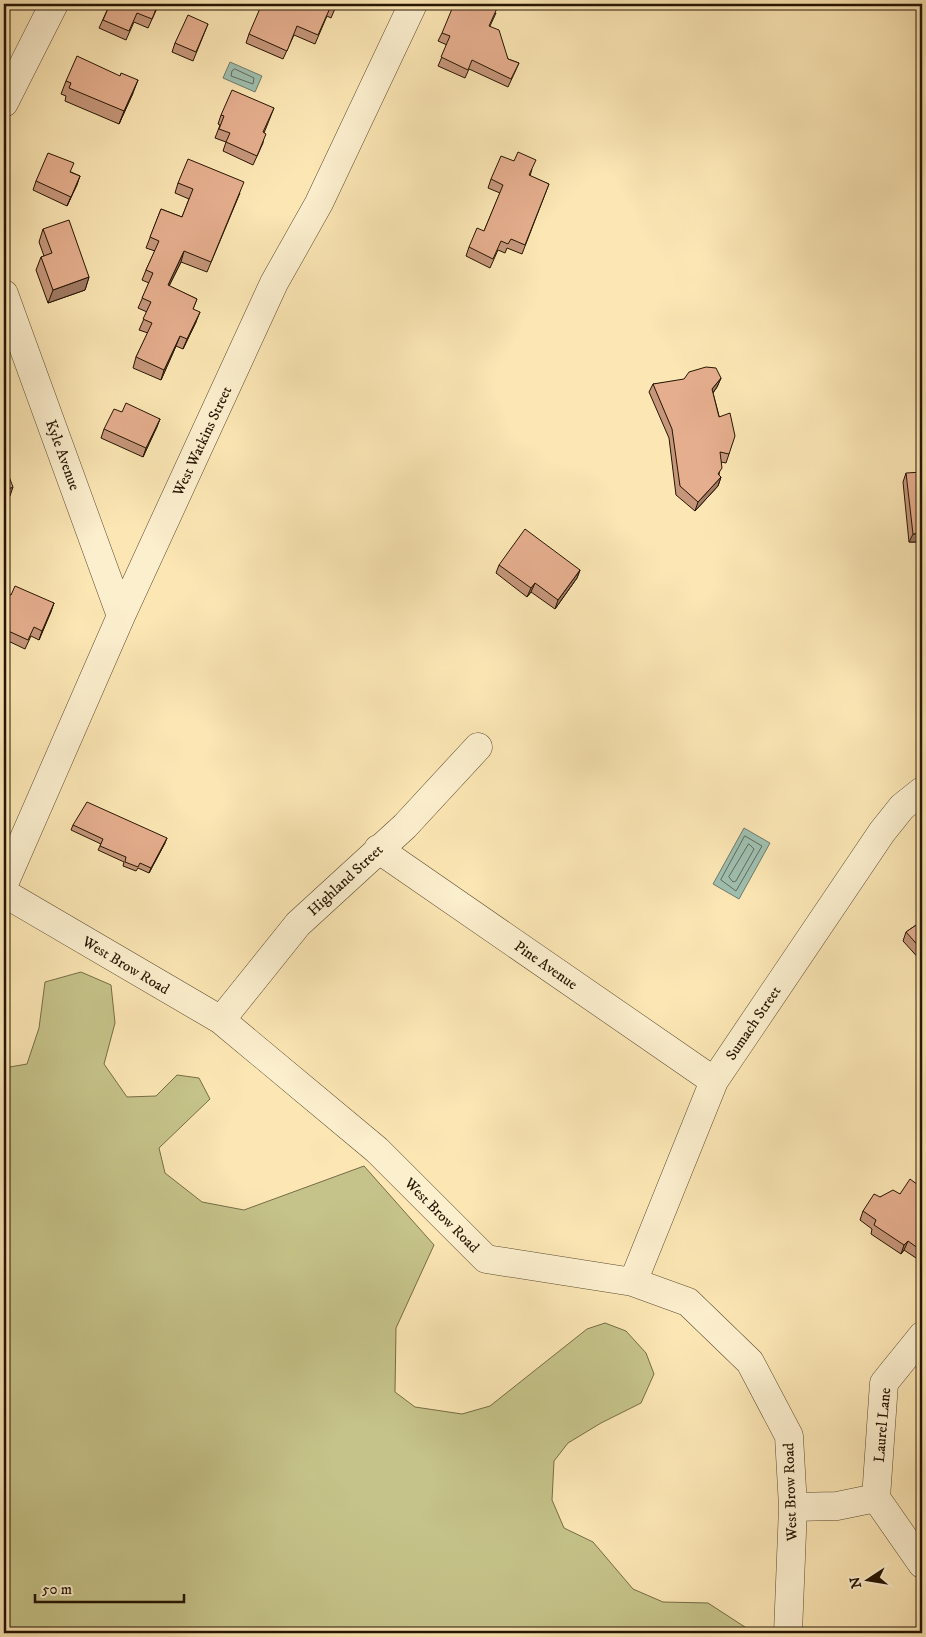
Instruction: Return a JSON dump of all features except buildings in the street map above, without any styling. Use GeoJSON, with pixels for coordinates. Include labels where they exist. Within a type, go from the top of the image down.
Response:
{"type":"FeatureCollection","features":[{"type":"Feature","properties":{"kind":"street"},"geometry":{"type":"LineString","coordinates":[[4,103],[54,4]]}},
{"type":"Feature","properties":{"kind":"street","name":"West Watkins Street"},"geometry":{"type":"LineString","coordinates":[[4,884],[121,616],[274,283],[319,203],[413,4]]}},
{"type":"Feature","properties":{"kind":"street","name":"Kyle Avenue"},"geometry":{"type":"LineString","coordinates":[[4,294],[121,616]]}},
{"type":"Feature","properties":{"kind":"street","name":"Highland Street"},"geometry":{"type":"LineString","coordinates":[[221,1020],[298,924],[405,826],[478,747]]}},
{"type":"Feature","properties":{"kind":"street","name":"Sumach Street"},"geometry":{"type":"LineString","coordinates":[[633,1282],[714,1081],[882,832],[902,807],[922,792]]}},
{"type":"Feature","properties":{"kind":"street","name":"Pine Avenue"},"geometry":{"type":"LineString","coordinates":[[378,849],[714,1081]]}},
{"type":"Feature","properties":{"kind":"street","name":"West Brow Road"},"geometry":{"type":"LineString","coordinates":[[4,892],[221,1020],[377,1150],[486,1259],[633,1282],[688,1302],[750,1362],[789,1436],[793,1507],[788,1633]]}},
{"type":"Feature","properties":{"kind":"street","name":"Laurel Lane"},"geometry":{"type":"LineString","coordinates":[[876,1498],[884,1383],[922,1336]]}},
{"type":"Feature","properties":{"kind":"street"},"geometry":{"type":"LineString","coordinates":[[793,1507],[837,1506],[876,1498],[922,1564]]}},
{"type":"Feature","properties":{"kind":"shaded area"},"geometry":{"type":"Polygon","coordinates":[[[81,972],[111,985],[115,1023],[104,1064],[127,1097],[156,1096],[177,1075],[199,1078],[210,1099],[159,1148],[165,1173],[202,1202],[244,1210],[364,1166],[434,1245],[396,1328],[395,1392],[415,1407],[462,1414],[490,1406],[587,1329],[605,1323],[626,1331],[646,1353],[654,1374],[641,1403],[601,1423],[568,1443],[554,1461],[552,1500],[564,1528],[593,1542],[633,1589],[663,1602],[708,1603],[748,1629],[738,1633],[4,1633],[4,1068],[27,1064],[39,1028],[45,982],[81,972]]]}},
{"type":"Feature","properties":{"kind":"water"},"geometry":{"type":"Polygon","coordinates":[[[230,62],[262,76],[255,92],[223,78],[230,62]]]}},
{"type":"Feature","properties":{"kind":"water"},"geometry":{"type":"Polygon","coordinates":[[[744,828],[770,843],[739,899],[713,884],[744,828]]]}}]}
